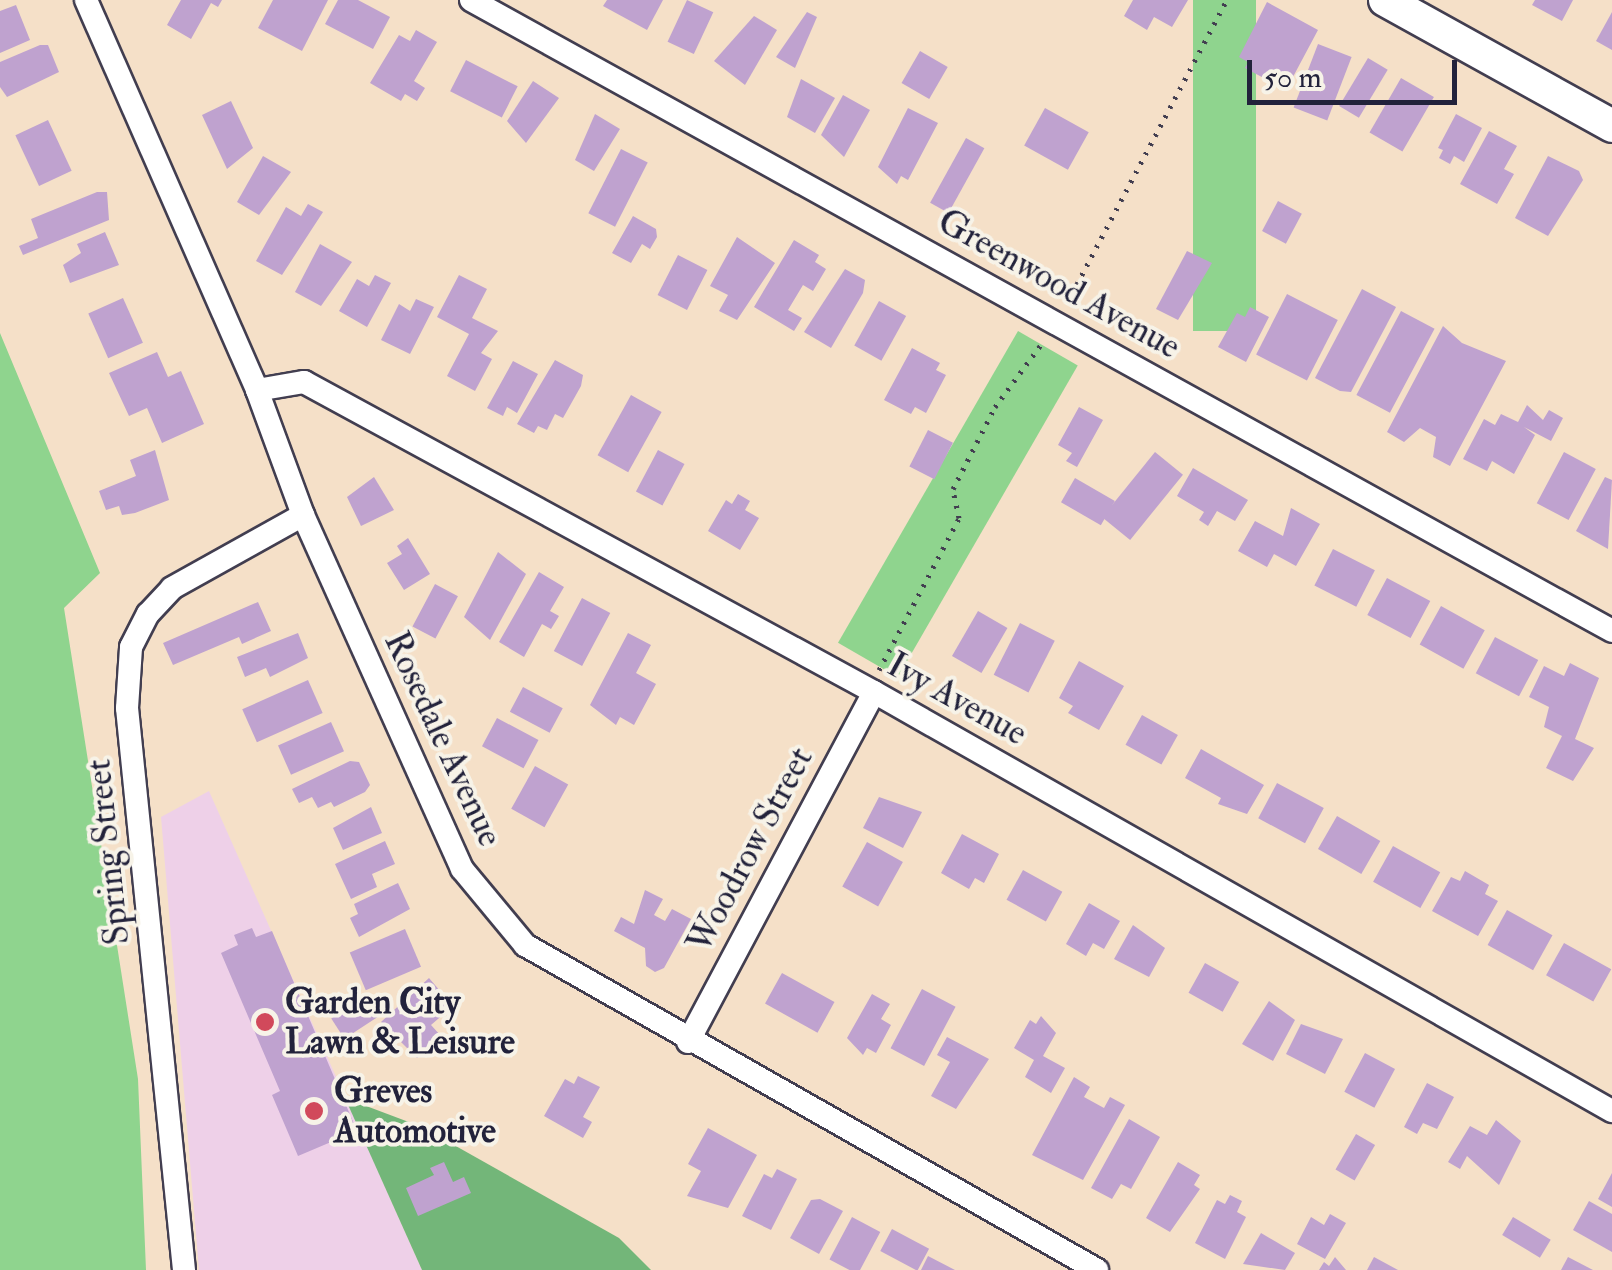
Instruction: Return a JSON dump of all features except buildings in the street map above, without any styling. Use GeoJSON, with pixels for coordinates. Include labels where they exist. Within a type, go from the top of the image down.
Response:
{"type":"FeatureCollection","features":[{"type":"Feature","properties":{"kind":"street","name":"Rosedale Avenue"},"geometry":{"type":"LineString","coordinates":[[86,0],[257,390],[303,515],[462,868],[525,945],[688,1042],[1096,1270]]}},
{"type":"Feature","properties":{"kind":"street","name":"Greenwood Avenue"},"geometry":{"type":"LineString","coordinates":[[471,0],[1612,631]]}},
{"type":"Feature","properties":{"kind":"street"},"geometry":{"type":"LineString","coordinates":[[1385,0],[1612,126]]}},
{"type":"Feature","properties":{"kind":"street","name":"Ivy Avenue"},"geometry":{"type":"LineString","coordinates":[[257,390],[304,382],[874,692],[1612,1111]]}},
{"type":"Feature","properties":{"kind":"street","name":"Spring Street"},"geometry":{"type":"LineString","coordinates":[[184,1270],[127,708],[131,647],[148,614],[172,588],[303,515]]}},
{"type":"Feature","properties":{"kind":"street","name":"Woodrow Street"},"geometry":{"type":"LineString","coordinates":[[688,1042],[874,692]]}},
{"type":"Feature","properties":{"kind":"shaded area"},"geometry":{"type":"Polygon","coordinates":[[[209,791],[422,1270],[199,1270],[161,817],[209,791]]]}},
{"type":"Feature","properties":{"kind":"green space"},"geometry":{"type":"Polygon","coordinates":[[[1193,0],[1256,0],[1256,331],[1193,331],[1193,0]]]}},
{"type":"Feature","properties":{"kind":"green space"},"geometry":{"type":"Polygon","coordinates":[[[1018,331],[1078,366],[898,677],[838,643],[1018,331]]]}},
{"type":"Feature","properties":{"kind":"green space"},"geometry":{"type":"Polygon","coordinates":[[[0,333],[100,573],[64,608],[138,1079],[146,1270],[0,1270],[0,333]]]}},
{"type":"Feature","properties":{"kind":"green space"},"geometry":{"type":"Polygon","coordinates":[[[345,1098],[422,1127],[619,1238],[651,1270],[422,1270],[345,1098]]]}},
{"type":"Feature","properties":{"kind":"place","name":"Garden City Lawn & Leisure"},"geometry":{"type":"Point","coordinates":[265,1022]}},
{"type":"Feature","properties":{"kind":"place","name":"Greves Automotive"},"geometry":{"type":"Point","coordinates":[314,1111]}}]}
